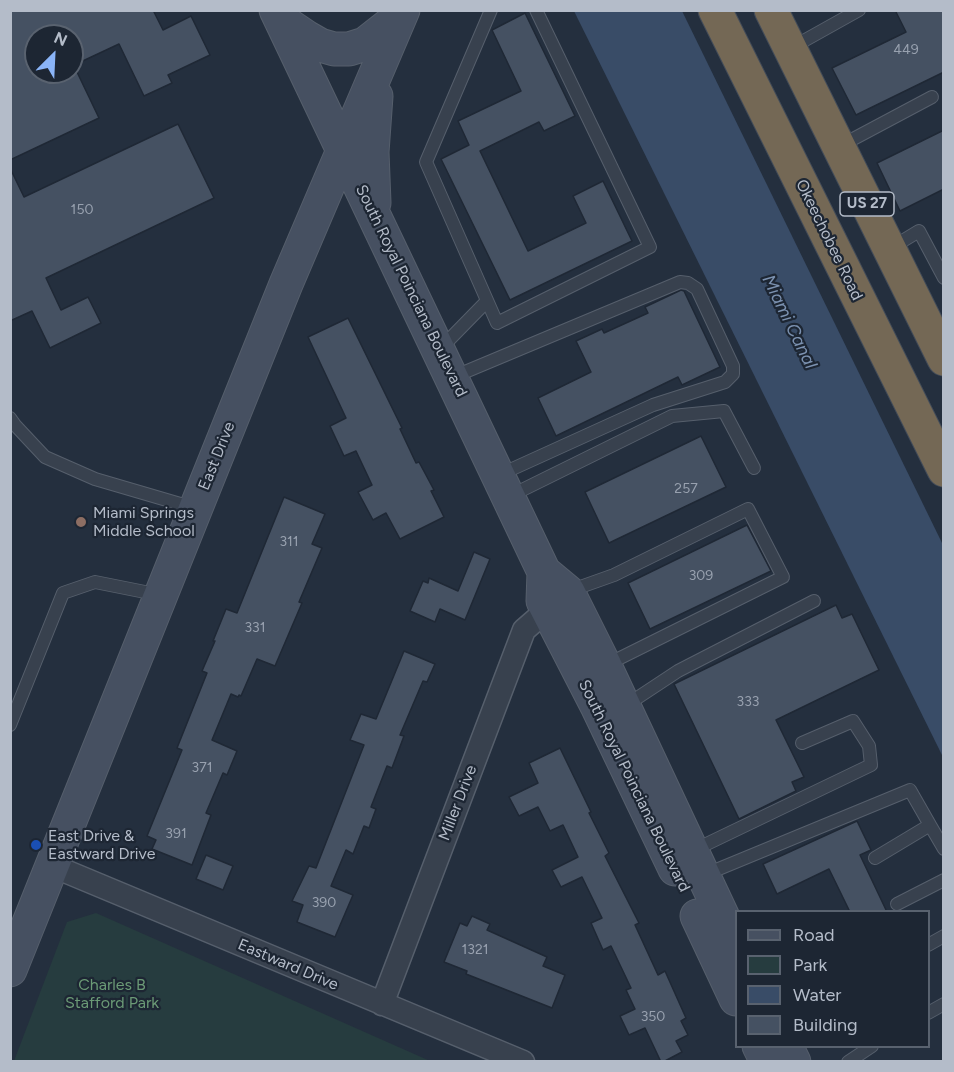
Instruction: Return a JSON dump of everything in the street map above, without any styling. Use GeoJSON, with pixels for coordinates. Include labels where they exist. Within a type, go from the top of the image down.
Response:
{"type":"FeatureCollection","features":[{"type":"Feature","properties":{"kind":"highway","name":"Okeechobee Road"},"geometry":{"type":"LineString","coordinates":[[715,10],[944,470]]}},
{"type":"Feature","properties":{"kind":"highway","name":"US 27"},"geometry":{"type":"LineString","coordinates":[[779,13],[790,48],[838,147],[889,249],[940,338]]}},
{"type":"Feature","properties":{"kind":"highway"},"geometry":{"type":"LineString","coordinates":[[920,422],[944,446]]}},
{"type":"Feature","properties":{"kind":"street"},"geometry":{"type":"LineString","coordinates":[[278,15],[320,45],[334,49],[349,49],[365,44],[402,13]]}},
{"type":"Feature","properties":{"kind":"street","name":"East Drive"},"geometry":{"type":"LineString","coordinates":[[10,970],[286,284],[402,13]]}},
{"type":"Feature","properties":{"kind":"street","name":"South Royal Poinciana Boulevard"},"geometry":{"type":"LineString","coordinates":[[278,15],[504,485],[553,591],[597,706],[735,997]]}},
{"type":"Feature","properties":{"kind":"street"},"geometry":{"type":"LineString","coordinates":[[375,219],[372,152],[378,70]]}},
{"type":"Feature","properties":{"kind":"street","name":"South Royal Poinciana Boulevard"},"geometry":{"type":"LineString","coordinates":[[553,591],[605,666],[735,943]]}},
{"type":"Feature","properties":{"kind":"street","name":"Miller Drive"},"geometry":{"type":"LineString","coordinates":[[382,1004],[524,630],[553,591]]}},
{"type":"Feature","properties":{"kind":"street","name":"Eastward Drive"},"geometry":{"type":"LineString","coordinates":[[53,866],[523,1062]]}},
{"type":"Feature","properties":{"kind":"street"},"geometry":{"type":"LineString","coordinates":[[763,1052],[794,1062]]}},
{"type":"Feature","properties":{"kind":"lane"},"geometry":{"type":"LineString","coordinates":[[491,10],[426,162],[497,323],[650,247],[536,10]]}},
{"type":"Feature","properties":{"kind":"lane"},"geometry":{"type":"LineString","coordinates":[[790,48],[860,10]]}},
{"type":"Feature","properties":{"kind":"lane"},"geometry":{"type":"LineString","coordinates":[[838,147],[932,97]]}},
{"type":"Feature","properties":{"kind":"lane"},"geometry":{"type":"LineString","coordinates":[[889,249],[919,231],[944,278]]}},
{"type":"Feature","properties":{"kind":"lane"},"geometry":{"type":"LineString","coordinates":[[445,363],[680,282],[688,283],[697,289],[733,366],[734,375],[725,382],[653,405],[504,485]]}},
{"type":"Feature","properties":{"kind":"lane"},"geometry":{"type":"LineString","coordinates":[[445,363],[487,301]]}},
{"type":"Feature","properties":{"kind":"lane"},"geometry":{"type":"LineString","coordinates":[[504,485],[672,416],[724,411],[754,468]]}},
{"type":"Feature","properties":{"kind":"lane"},"geometry":{"type":"LineString","coordinates":[[10,418],[45,457],[94,479],[195,508]]}},
{"type":"Feature","properties":{"kind":"lane"},"geometry":{"type":"LineString","coordinates":[[553,591],[614,575],[748,509],[783,577],[605,666]]}},
{"type":"Feature","properties":{"kind":"lane"},"geometry":{"type":"LineString","coordinates":[[10,725],[63,593],[95,582],[160,595]]}},
{"type":"Feature","properties":{"kind":"lane"},"geometry":{"type":"LineString","coordinates":[[624,706],[678,671],[814,601]]}},
{"type":"Feature","properties":{"kind":"lane"},"geometry":{"type":"LineString","coordinates":[[697,864],[871,765],[869,746],[853,721],[801,742]]}},
{"type":"Feature","properties":{"kind":"lane"},"geometry":{"type":"LineString","coordinates":[[697,864],[910,790],[944,849]]}},
{"type":"Feature","properties":{"kind":"lane"},"geometry":{"type":"LineString","coordinates":[[875,858],[930,825]]}},
{"type":"Feature","properties":{"kind":"lane"},"geometry":{"type":"LineString","coordinates":[[897,904],[944,880]]}},
{"type":"Feature","properties":{"kind":"lane"},"geometry":{"type":"LineString","coordinates":[[930,944],[944,936]]}},
{"type":"Feature","properties":{"kind":"lane"},"geometry":{"type":"LineString","coordinates":[[930,1012],[944,1004]]}},
{"type":"Feature","properties":{"kind":"lane"},"geometry":{"type":"LineString","coordinates":[[848,1062],[871,1048]]}},
{"type":"Feature","properties":{"kind":"green space","name":"Charles B Stafford Park"},"geometry":{"type":"Polygon","coordinates":[[[96,913],[430,1061],[14,1061],[67,922],[96,913]]]}},
{"type":"Feature","properties":{"kind":"water","name":"Miami Canal"},"geometry":{"type":"Polygon","coordinates":[[[574,11],[682,11],[943,545],[943,757],[574,11]]]}},
{"type":"Feature","properties":{"kind":"building"},"geometry":{"type":"Polygon","coordinates":[[[10,10],[153,10],[163,30],[191,16],[210,55],[168,75],[172,83],[144,96],[119,44],[84,60],[84,24],[24,24],[24,84],[83,84],[99,118],[10,160],[10,10]]]}},
{"type":"Feature","properties":{"kind":"building"},"geometry":{"type":"Polygon","coordinates":[[[895,10],[944,10],[944,72],[856,115],[832,68],[906,32],[895,10]]]}},
{"type":"Feature","properties":{"kind":"building"},"geometry":{"type":"Polygon","coordinates":[[[525,13],[575,116],[544,131],[539,122],[480,151],[528,251],[586,223],[573,196],[603,181],[632,241],[510,300],[441,159],[469,145],[458,121],[521,91],[492,30],[525,13]]]}},
{"type":"Feature","properties":{"kind":"building"},"geometry":{"type":"Polygon","coordinates":[[[178,124],[214,198],[46,278],[61,310],[88,297],[101,323],[50,348],[32,311],[10,321],[10,168],[24,197],[178,124]]]}},
{"type":"Feature","properties":{"kind":"building"},"geometry":{"type":"Polygon","coordinates":[[[944,130],[944,189],[900,211],[877,163],[944,130]]]}},
{"type":"Feature","properties":{"kind":"building"},"geometry":{"type":"Polygon","coordinates":[[[681,290],[684,291],[720,367],[682,385],[678,377],[556,436],[538,398],[591,372],[576,341],[602,329],[604,333],[648,313],[645,307],[681,290]]]}},
{"type":"Feature","properties":{"kind":"building"},"geometry":{"type":"Polygon","coordinates":[[[348,318],[402,428],[400,429],[416,463],[419,462],[434,490],[431,491],[444,517],[400,539],[386,513],[373,520],[358,492],[372,485],[356,451],[344,456],[330,426],[346,418],[308,337],[348,318]]]}},
{"type":"Feature","properties":{"kind":"building"},"geometry":{"type":"Polygon","coordinates":[[[701,436],[726,487],[609,543],[585,492],[701,436]]]}},
{"type":"Feature","properties":{"kind":"building"},"geometry":{"type":"Polygon","coordinates":[[[284,497],[325,514],[312,544],[322,548],[275,666],[257,659],[241,696],[231,694],[212,740],[237,751],[227,775],[223,773],[206,813],[211,815],[192,865],[152,849],[156,840],[147,836],[182,750],[177,748],[207,673],[202,671],[215,641],[213,641],[226,609],[237,613],[284,497]]]}},
{"type":"Feature","properties":{"kind":"building"},"geometry":{"type":"Polygon","coordinates":[[[747,525],[771,571],[650,629],[628,583],[747,525]]]}},
{"type":"Feature","properties":{"kind":"building"},"geometry":{"type":"Polygon","coordinates":[[[474,552],[490,559],[465,620],[440,609],[435,622],[410,611],[423,581],[428,583],[429,578],[458,591],[474,552]]]}},
{"type":"Feature","properties":{"kind":"building"},"geometry":{"type":"Polygon","coordinates":[[[836,605],[842,618],[852,614],[879,670],[776,720],[804,777],[792,782],[796,791],[739,819],[674,684],[836,605]]]}},
{"type":"Feature","properties":{"kind":"building"},"geometry":{"type":"Polygon","coordinates":[[[404,651],[435,664],[427,682],[423,681],[400,735],[404,736],[392,768],[387,766],[371,807],[376,809],[369,828],[364,826],[353,854],[346,850],[331,886],[353,895],[335,937],[297,922],[303,905],[292,901],[309,866],[316,868],[364,745],[350,740],[361,714],[376,719],[404,651]]]}},
{"type":"Feature","properties":{"kind":"building"},"geometry":{"type":"Polygon","coordinates":[[[560,748],[609,853],[605,856],[639,923],[635,925],[658,975],[665,971],[686,1018],[681,1021],[688,1035],[676,1041],[682,1052],[663,1062],[645,1028],[629,1035],[620,1016],[635,1009],[626,990],[631,988],[611,946],[603,950],[591,923],[602,918],[582,877],[561,887],[552,870],[578,857],[563,825],[550,831],[538,807],[519,816],[509,797],[538,783],[529,763],[560,748]]]}},
{"type":"Feature","properties":{"kind":"building"},"geometry":{"type":"Polygon","coordinates":[[[857,821],[871,850],[860,855],[886,910],[849,910],[829,869],[777,894],[763,864],[857,821]]]}},
{"type":"Feature","properties":{"kind":"building"},"geometry":{"type":"Polygon","coordinates":[[[206,855],[233,866],[223,890],[196,879],[206,855]]]}},
{"type":"Feature","properties":{"kind":"building"},"geometry":{"type":"Polygon","coordinates":[[[472,916],[490,924],[487,930],[547,957],[543,966],[565,975],[552,1008],[466,974],[467,971],[444,962],[460,923],[467,926],[472,916]]]}},
{"type":"Feature","properties":{"kind":"place","name":"Miami Springs Middle School"},"geometry":{"type":"Point","coordinates":[81,522]}},
{"type":"Feature","properties":{"kind":"place","name":"East Drive & Eastward Drive"},"geometry":{"type":"Point","coordinates":[36,845]}}]}
